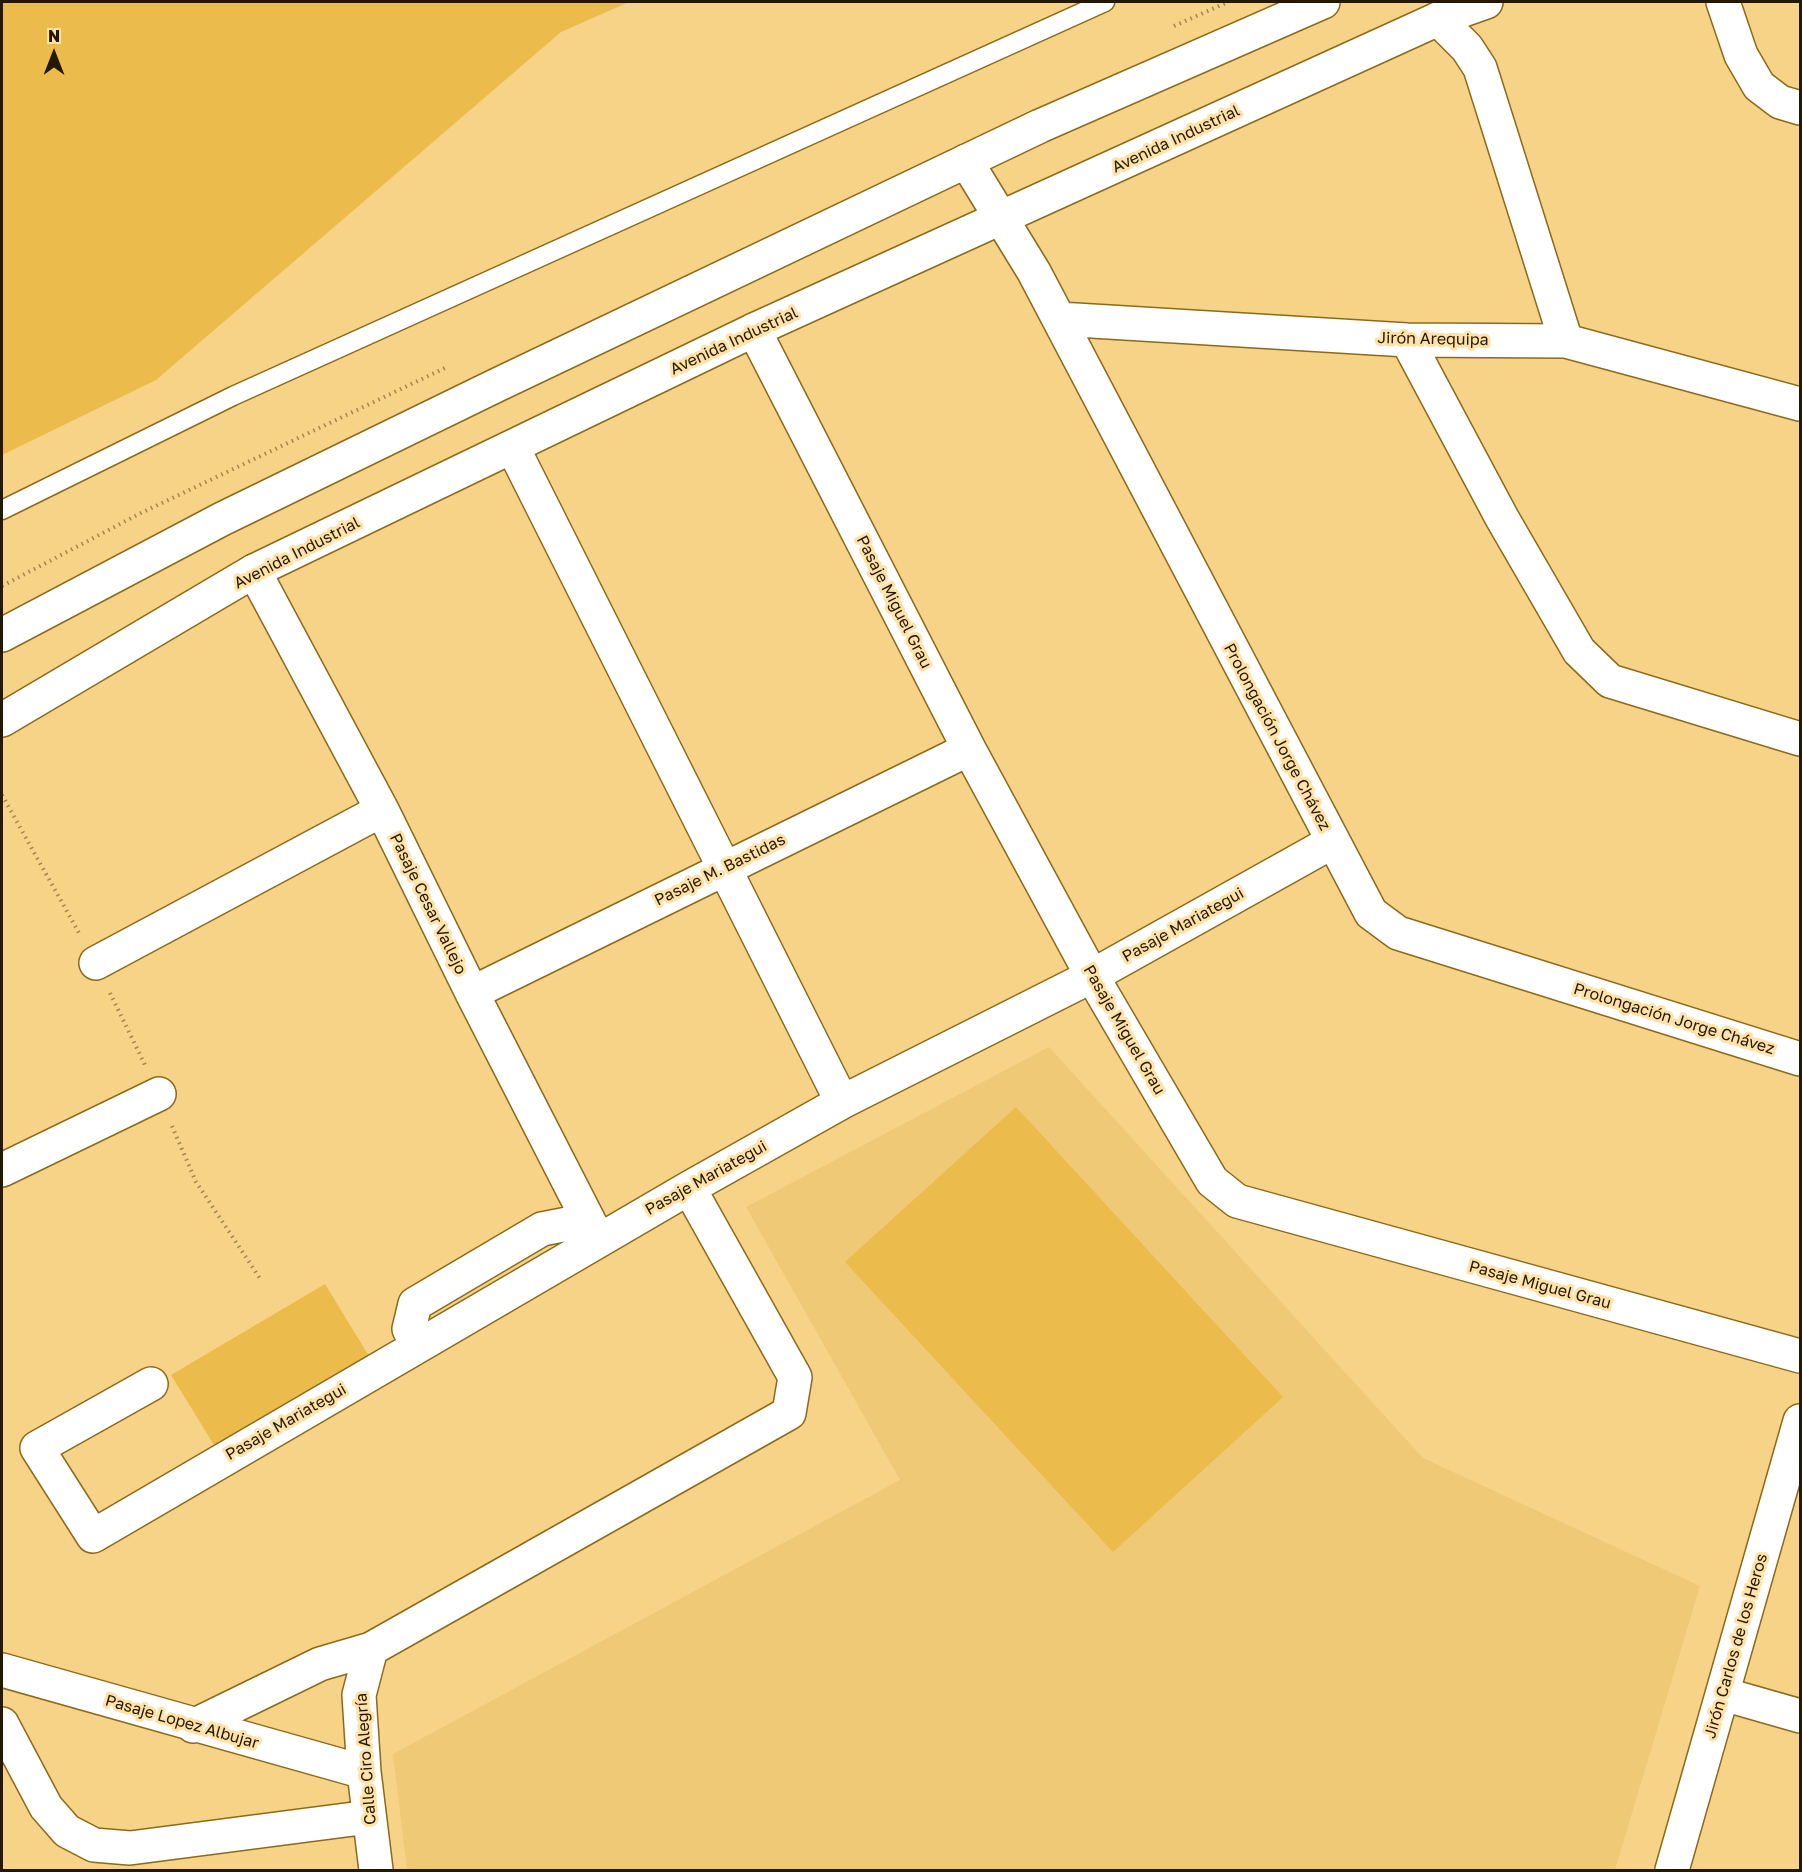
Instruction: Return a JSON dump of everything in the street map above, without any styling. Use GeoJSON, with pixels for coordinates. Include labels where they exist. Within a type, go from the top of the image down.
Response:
{"type":"FeatureCollection","features":[{"type":"Feature","properties":{"kind":"street"},"geometry":{"type":"LineString","coordinates":[[2,635],[222,519],[966,161],[1323,2]]}},
{"type":"Feature","properties":{"kind":"street","name":"Avenida Industrial"},"geometry":{"type":"LineString","coordinates":[[2,720],[254,572],[754,330],[1438,19],[1486,2]]}},
{"type":"Feature","properties":{"kind":"street"},"geometry":{"type":"LineString","coordinates":[[1723,2],[1741,55],[1760,86],[1780,102],[1800,108]]}},
{"type":"Feature","properties":{"kind":"street"},"geometry":{"type":"LineString","coordinates":[[1438,19],[1467,48],[1480,68],[1566,341]]}},
{"type":"Feature","properties":{"kind":"street","name":"Prolongación Jorge Chávez"},"geometry":{"type":"LineString","coordinates":[[966,161],[1034,272],[1371,913],[1398,933],[1800,1059]]}},
{"type":"Feature","properties":{"kind":"street","name":"Jirón Arequipa"},"geometry":{"type":"LineString","coordinates":[[1059,319],[1407,340],[1566,341],[1800,404]]}},
{"type":"Feature","properties":{"kind":"street","name":"Pasaje Miguel Grau"},"geometry":{"type":"LineString","coordinates":[[754,330],[969,749],[1092,976],[1212,1181],[1237,1201],[1800,1356]]}},
{"type":"Feature","properties":{"kind":"street"},"geometry":{"type":"LineString","coordinates":[[1407,340],[1502,518],[1579,651],[1610,681],[1800,739]]}},
{"type":"Feature","properties":{"kind":"street"},"geometry":{"type":"LineString","coordinates":[[513,448],[726,867],[842,1102]]}},
{"type":"Feature","properties":{"kind":"street","name":"Pasaje Cesar Vallejo"},"geometry":{"type":"LineString","coordinates":[[254,572],[382,810],[472,993],[593,1229]]}},
{"type":"Feature","properties":{"kind":"street","name":"Pasaje M. Bastidas"},"geometry":{"type":"LineString","coordinates":[[472,993],[969,749]]}},
{"type":"Feature","properties":{"kind":"street"},"geometry":{"type":"LineString","coordinates":[[96,963],[382,810]]}},
{"type":"Feature","properties":{"kind":"street","name":"Pasaje Mariategui"},"geometry":{"type":"LineString","coordinates":[[151,1384],[37,1448],[93,1536],[417,1345],[593,1229],[688,1188],[842,1102],[1092,976],[1332,842]]}},
{"type":"Feature","properties":{"kind":"street"},"geometry":{"type":"LineString","coordinates":[[2,1170],[159,1094]]}},
{"type":"Feature","properties":{"kind":"street"},"geometry":{"type":"LineString","coordinates":[[193,1726],[320,1664],[371,1649],[789,1413],[795,1377],[688,1188]]}},
{"type":"Feature","properties":{"kind":"street","name":"Jirón Carlos de los Heros"},"geometry":{"type":"LineString","coordinates":[[1672,1870],[1798,1439]]}},
{"type":"Feature","properties":{"kind":"street","name":"Calle Ciro Alegría"},"geometry":{"type":"LineString","coordinates":[[371,1649],[358,1695],[364,1772],[376,1870]]}},
{"type":"Feature","properties":{"kind":"street","name":"Pasaje Lopez Albujar"},"geometry":{"type":"LineString","coordinates":[[2,1670],[193,1726],[364,1772]]}},
{"type":"Feature","properties":{"kind":"street"},"geometry":{"type":"LineString","coordinates":[[1723,1694],[1800,1716]]}},
{"type":"Feature","properties":{"kind":"street"},"geometry":{"type":"LineString","coordinates":[[2,1724],[46,1807],[67,1831],[94,1845],[130,1848],[369,1817]]}},
{"type":"Feature","properties":{"kind":"lane"},"geometry":{"type":"LineString","coordinates":[[2,510],[233,396],[1105,2]]}},
{"type":"Feature","properties":{"kind":"path"},"geometry":{"type":"LineString","coordinates":[[2,795],[96,963],[159,1094],[196,1182],[261,1280]]}},
{"type":"Feature","properties":{"kind":"shaded area"},"geometry":{"type":"Polygon","coordinates":[[[2,2],[629,2],[561,32],[156,380],[2,455],[2,2]]]}},
{"type":"Feature","properties":{"kind":"shaded area"},"geometry":{"type":"Polygon","coordinates":[[[1049,1047],[1423,1458],[1700,1586],[1615,1870],[407,1870],[393,1754],[900,1480],[746,1207],[1049,1047]]]}},
{"type":"Feature","properties":{"kind":"shaded area"},"geometry":{"type":"Polygon","coordinates":[[[1016,1107],[1283,1397],[1113,1552],[845,1262],[1016,1107]]]}},
{"type":"Feature","properties":{"kind":"shaded area"},"geometry":{"type":"Polygon","coordinates":[[[325,1284],[375,1366],[222,1458],[171,1375],[325,1284]]]}}]}
